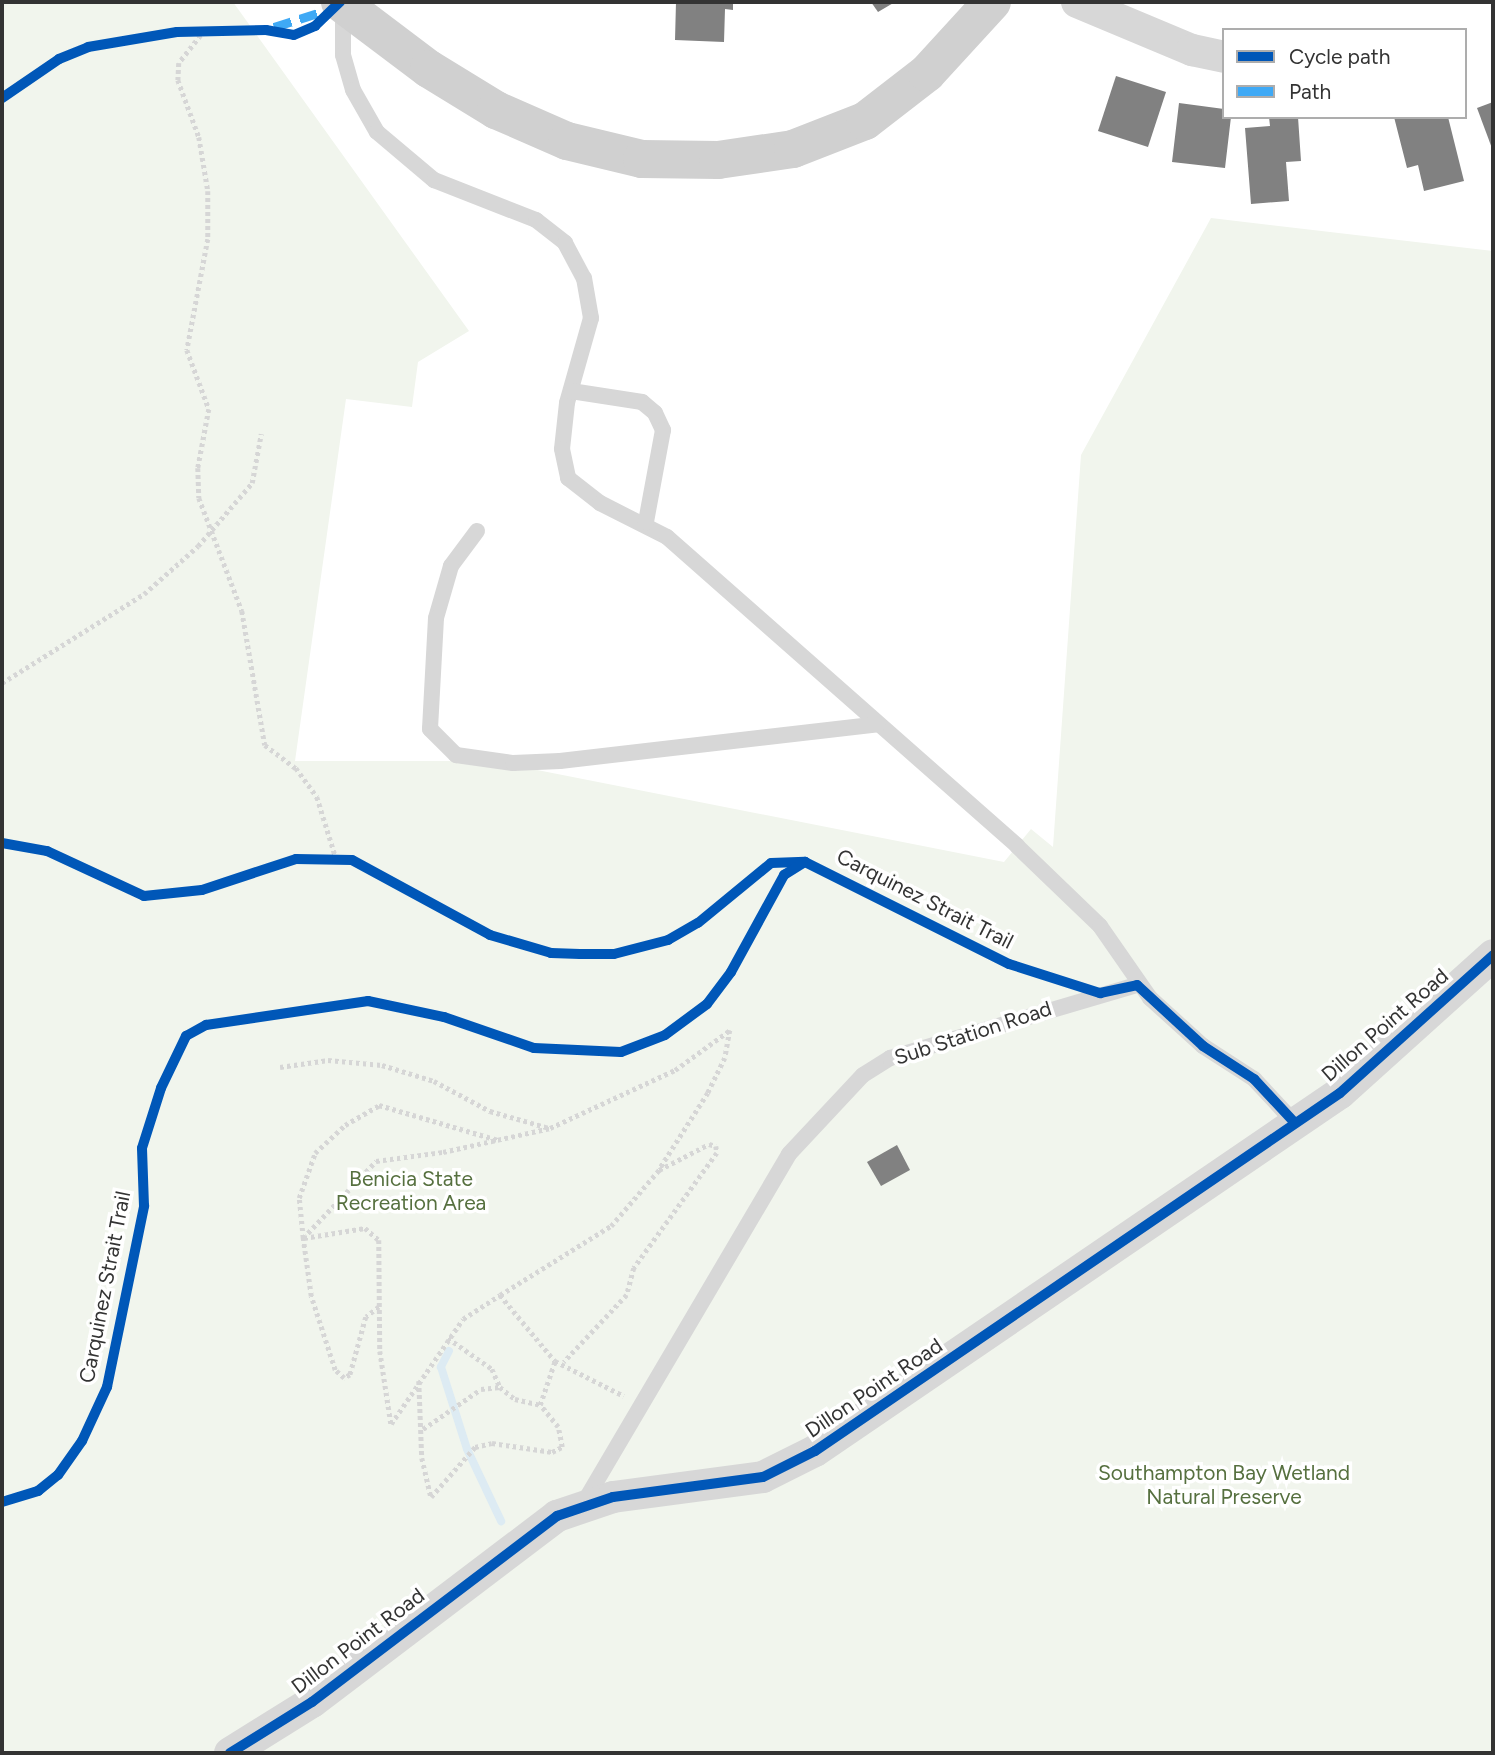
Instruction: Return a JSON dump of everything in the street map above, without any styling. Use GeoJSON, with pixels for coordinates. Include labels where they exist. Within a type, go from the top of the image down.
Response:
{"type":"FeatureCollection","features":[{"type":"Feature","properties":{"kind":"street"},"geometry":{"type":"LineString","coordinates":[[342,3],[452,83],[567,141],[642,159],[718,160],[793,149],[865,121],[928,73],[992,2]]}},
{"type":"Feature","properties":{"kind":"street"},"geometry":{"type":"LineString","coordinates":[[1077,2],[1192,50],[1222,57]]}},
{"type":"Feature","properties":{"kind":"street","name":"Dillon Point Road"},"geometry":{"type":"LineString","coordinates":[[230,1753],[312,1703],[546,1524],[583,1504],[763,1477],[815,1451],[1383,1059],[1493,955]]}},
{"type":"Feature","properties":{"kind":"lane"},"geometry":{"type":"LineString","coordinates":[[342,3],[343,55],[353,90],[377,132],[435,180],[536,220],[565,243],[584,278],[591,318],[571,391],[562,449],[568,478],[600,503],[646,522],[878,724],[1100,926],[1137,985],[1203,1046],[1254,1079],[1294,1122]]}},
{"type":"Feature","properties":{"kind":"lane"},"geometry":{"type":"LineString","coordinates":[[571,391],[642,402],[654,413],[663,430],[646,522]]}},
{"type":"Feature","properties":{"kind":"lane"},"geometry":{"type":"LineString","coordinates":[[477,531],[451,566],[436,618],[430,729],[456,755],[513,763],[560,761],[878,724]]}},
{"type":"Feature","properties":{"kind":"lane","name":"Sub Station Road"},"geometry":{"type":"LineString","coordinates":[[583,1504],[637,1404],[789,1154],[863,1075],[890,1058],[1137,985]]}},
{"type":"Feature","properties":{"kind":"path"},"geometry":{"type":"LineString","coordinates":[[205,30],[178,63],[178,80],[199,137],[208,191],[208,239],[187,350],[209,409],[198,468],[209,533],[233,578],[242,611],[264,745],[296,768],[317,797],[336,858]]}},
{"type":"Feature","properties":{"kind":"path"},"geometry":{"type":"LineString","coordinates":[[186,31],[221,30]]}},
{"type":"Feature","properties":{"kind":"path"},"geometry":{"type":"LineString","coordinates":[[2,683],[144,594],[209,533],[252,483],[261,434]]}},
{"type":"Feature","properties":{"kind":"path"},"geometry":{"type":"LineString","coordinates":[[316,858],[352,860]]}},
{"type":"Feature","properties":{"kind":"path"},"geometry":{"type":"LineString","coordinates":[[730,1030],[725,1058],[708,1093],[659,1170],[611,1226],[463,1319],[391,1423],[379,1306],[382,1250],[373,1233],[349,1228],[303,1238],[376,1161],[498,1140],[550,1128],[675,1070],[730,1030]]}},
{"type":"Feature","properties":{"kind":"path"},"geometry":{"type":"LineString","coordinates":[[281,1067],[328,1060],[382,1066],[434,1081],[490,1111],[550,1128]]}},
{"type":"Feature","properties":{"kind":"path"},"geometry":{"type":"LineString","coordinates":[[379,1306],[366,1317],[350,1375],[344,1378],[335,1370],[311,1296],[299,1198],[309,1162],[362,1113],[379,1105],[405,1108],[498,1140]]}},
{"type":"Feature","properties":{"kind":"path"},"geometry":{"type":"LineString","coordinates":[[564,1362],[627,1295],[634,1268],[716,1146],[709,1144],[659,1170]]}},
{"type":"Feature","properties":{"kind":"path"},"geometry":{"type":"LineString","coordinates":[[500,1295],[555,1361],[564,1362],[637,1404]]}},
{"type":"Feature","properties":{"kind":"path"},"geometry":{"type":"LineString","coordinates":[[419,1380],[423,1429],[422,1458],[431,1497],[475,1447],[492,1443],[557,1451],[562,1447],[558,1427],[540,1405],[515,1399],[500,1387],[492,1369],[449,1338]]}},
{"type":"Feature","properties":{"kind":"path"},"geometry":{"type":"LineString","coordinates":[[540,1405],[555,1361]]}},
{"type":"Feature","properties":{"kind":"path"},"geometry":{"type":"LineString","coordinates":[[423,1429],[481,1389],[500,1387]]}},
{"type":"Feature","properties":{"kind":"green space","name":"Benicia State Recreation Area"},"geometry":{"type":"Polygon","coordinates":[[[2,2],[233,2],[469,331],[418,362],[412,407],[346,399],[295,761],[491,761],[1004,862],[1031,829],[1053,847],[1081,455],[1211,218],[1493,251],[1493,1753],[2,1753],[2,2]]]}},
{"type":"Feature","properties":{"kind":"building"},"geometry":{"type":"Polygon","coordinates":[[[676,2],[733,2],[733,10],[725,9],[724,42],[675,40],[676,2]]]}},
{"type":"Feature","properties":{"kind":"building"},"geometry":{"type":"Polygon","coordinates":[[[871,2],[895,2],[878,12],[871,2]]]}},
{"type":"Feature","properties":{"kind":"building"},"geometry":{"type":"Polygon","coordinates":[[[1116,76],[1166,92],[1148,147],[1098,131],[1116,76]]]}},
{"type":"Feature","properties":{"kind":"building"},"geometry":{"type":"Polygon","coordinates":[[[1493,102],[1493,151],[1477,108],[1493,102]]]}},
{"type":"Feature","properties":{"kind":"building"},"geometry":{"type":"Polygon","coordinates":[[[1179,103],[1222,109],[1222,119],[1231,119],[1225,168],[1172,162],[1179,103]]]}},
{"type":"Feature","properties":{"kind":"building"},"geometry":{"type":"Polygon","coordinates":[[[1269,119],[1298,119],[1301,161],[1286,162],[1289,201],[1251,204],[1245,128],[1270,126],[1269,119]]]}},
{"type":"Feature","properties":{"kind":"building"},"geometry":{"type":"Polygon","coordinates":[[[1395,119],[1448,119],[1464,181],[1424,191],[1418,165],[1407,168],[1395,119]]]}},
{"type":"Feature","properties":{"kind":"building"},"geometry":{"type":"Polygon","coordinates":[[[897,1145],[910,1170],[881,1186],[867,1162],[897,1145]]]}},
{"type":"Feature","properties":{"kind":"waterway"},"geometry":{"type":"LineString","coordinates":[[449,1351],[441,1367],[467,1449],[501,1521]]}},
{"type":"Feature","properties":{"kind":"marked path"},"geometry":{"type":"LineString","coordinates":[[274,27],[324,11]]}},
{"type":"Feature","properties":{"kind":"cycle path"},"geometry":{"type":"LineString","coordinates":[[2,98],[59,59],[88,47],[177,32],[266,30],[294,35],[315,26],[340,2]]}},
{"type":"Feature","properties":{"kind":"cycle path","name":"Carquinez Strait Trail"},"geometry":{"type":"LineString","coordinates":[[2,843],[47,851],[144,896],[202,890],[296,859],[352,860],[490,935],[551,953],[580,954],[614,954],[668,940],[698,923],[771,863],[805,862],[1009,964],[1100,993],[1137,985],[1203,1046],[1254,1079],[1294,1122]]}},
{"type":"Feature","properties":{"kind":"cycle path","name":"Carquinez Strait Trail"},"geometry":{"type":"LineString","coordinates":[[2,1502],[38,1491],[58,1475],[82,1441],[107,1387],[144,1206],[142,1148],[161,1088],[186,1036],[206,1025],[368,1001],[444,1017],[534,1048],[621,1052],[665,1035],[707,1004],[731,972],[784,875],[805,862]]}},
{"type":"Feature","properties":{"kind":"cycle path"},"geometry":{"type":"LineString","coordinates":[[230,1753],[312,1702],[557,1516],[613,1497],[763,1477],[815,1451],[1340,1093],[1493,955]]}},
{"type":"Feature","properties":{"kind":"park label","name":"Southampton Bay Wetland Natural Preserve"},"geometry":{"type":"Point","coordinates":[1224,1485]}}]}
